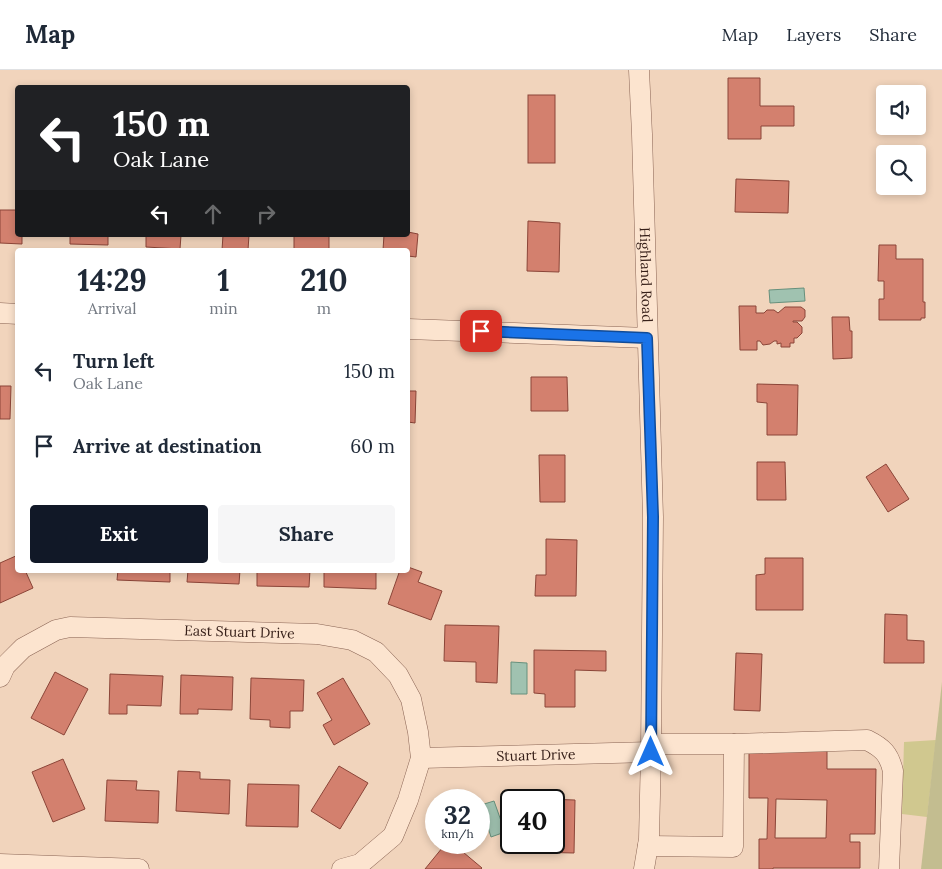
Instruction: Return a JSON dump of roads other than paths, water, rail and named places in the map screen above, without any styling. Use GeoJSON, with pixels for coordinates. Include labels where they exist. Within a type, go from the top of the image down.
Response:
{"type":"FeatureCollection","features":[{"type":"Feature","properties":{"kind":"street","name":"Highland Road"},"geometry":{"type":"LineString","coordinates":[[639,70],[653,517],[651,748],[648,846],[644,869]]}},
{"type":"Feature","properties":{"kind":"street"},"geometry":{"type":"LineString","coordinates":[[0,313],[15,314]]}},
{"type":"Feature","properties":{"kind":"street"},"geometry":{"type":"LineString","coordinates":[[410,328],[647,338]]}},
{"type":"Feature","properties":{"kind":"street","name":"East Stuart Drive"},"geometry":{"type":"LineString","coordinates":[[0,677],[6,666],[23,648],[56,630],[70,627],[317,634],[352,640],[376,652],[398,675],[411,699],[422,758]]}},
{"type":"Feature","properties":{"kind":"street","name":"Stuart Drive"},"geometry":{"type":"LineString","coordinates":[[422,758],[867,740],[878,745],[886,753],[891,761],[893,772],[889,869]]}},
{"type":"Feature","properties":{"kind":"street"},"geometry":{"type":"LineString","coordinates":[[648,846],[733,847],[734,744]]}},
{"type":"Feature","properties":{"kind":"street"},"geometry":{"type":"LineString","coordinates":[[342,869],[360,864],[392,836],[408,800],[422,758]]}},
{"type":"Feature","properties":{"kind":"street"},"geometry":{"type":"LineString","coordinates":[[0,864],[139,869]]}}]}
